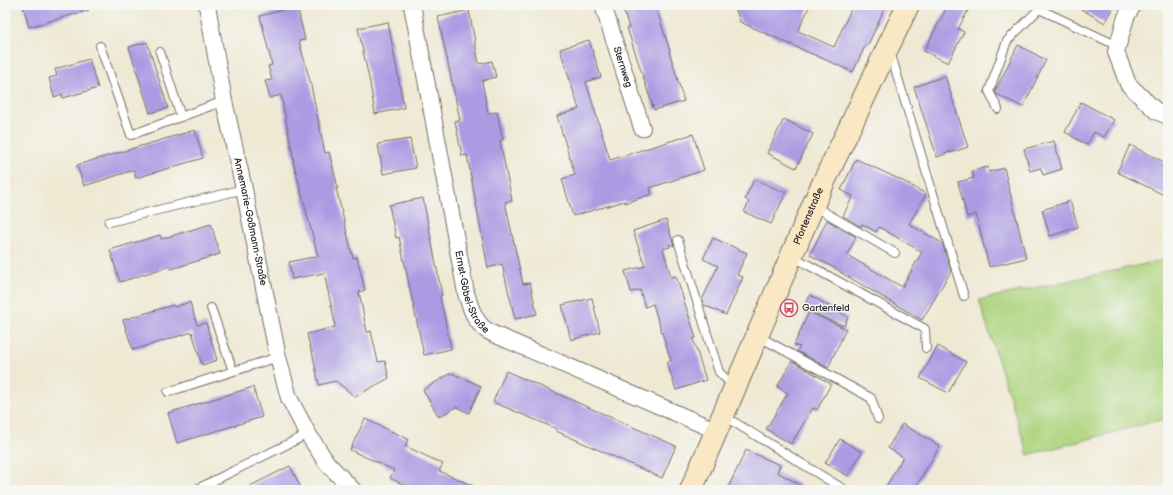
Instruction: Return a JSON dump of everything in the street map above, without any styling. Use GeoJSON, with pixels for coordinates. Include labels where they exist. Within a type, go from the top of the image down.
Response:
{"type":"FeatureCollection","features":[{"type":"Feature","properties":{"kind":"street","name":"Annemarie-Goßmann-Straße"},"geometry":{"type":"LineString","coordinates":[[207,5],[224,102],[244,189],[278,358],[289,398],[308,434],[327,463],[353,490]]}},
{"type":"Feature","properties":{"kind":"street","name":"Ernst-Göbel-Straße"},"geometry":{"type":"LineString","coordinates":[[412,5],[466,293],[478,322],[486,330],[503,338],[720,423]]}},
{"type":"Feature","properties":{"kind":"street","name":"Sternweg"},"geometry":{"type":"LineString","coordinates":[[603,5],[642,128]]}},
{"type":"Feature","properties":{"kind":"street","name":"Pfortenstraße"},"geometry":{"type":"LineString","coordinates":[[691,490],[813,206],[908,5]]}},
{"type":"Feature","properties":{"kind":"street"},"geometry":{"type":"LineString","coordinates":[[1133,5],[1126,17],[1116,52],[1128,84],[1156,111],[1168,116]]}},
{"type":"Feature","properties":{"kind":"lane"},"geometry":{"type":"LineString","coordinates":[[998,109],[988,92],[1007,41],[1039,9],[1118,46]]}},
{"type":"Feature","properties":{"kind":"lane"},"geometry":{"type":"LineString","coordinates":[[100,46],[131,135],[224,102]]}},
{"type":"Feature","properties":{"kind":"lane"},"geometry":{"type":"LineString","coordinates":[[888,47],[964,296]]}},
{"type":"Feature","properties":{"kind":"lane"},"geometry":{"type":"LineString","coordinates":[[160,52],[181,117]]}},
{"type":"Feature","properties":{"kind":"lane"},"geometry":{"type":"LineString","coordinates":[[109,222],[244,189]]}},
{"type":"Feature","properties":{"kind":"lane"},"geometry":{"type":"LineString","coordinates":[[813,206],[895,253]]}},
{"type":"Feature","properties":{"kind":"lane"},"geometry":{"type":"LineString","coordinates":[[678,240],[719,372],[735,388]]}},
{"type":"Feature","properties":{"kind":"lane"},"geometry":{"type":"LineString","coordinates":[[792,255],[925,329],[926,348]]}},
{"type":"Feature","properties":{"kind":"lane"},"geometry":{"type":"LineString","coordinates":[[211,308],[233,371]]}},
{"type":"Feature","properties":{"kind":"lane"},"geometry":{"type":"LineString","coordinates":[[757,336],[871,398],[878,419]]}},
{"type":"Feature","properties":{"kind":"lane"},"geometry":{"type":"LineString","coordinates":[[168,392],[278,358]]}},
{"type":"Feature","properties":{"kind":"lane"},"geometry":{"type":"LineString","coordinates":[[720,423],[845,490]]}},
{"type":"Feature","properties":{"kind":"lane"},"geometry":{"type":"LineString","coordinates":[[195,490],[308,434]]}},
{"type":"Feature","properties":{"kind":"green space"},"geometry":{"type":"Polygon","coordinates":[[[1168,259],[1168,418],[1028,455],[979,300],[1168,259]]]}},
{"type":"Feature","properties":{"kind":"building"},"geometry":{"type":"Polygon","coordinates":[[[23,5],[88,5],[89,10],[29,27],[23,5]]]}},
{"type":"Feature","properties":{"kind":"building"},"geometry":{"type":"Polygon","coordinates":[[[622,5],[655,5],[684,101],[654,110],[627,28],[629,28],[622,5]]]}},
{"type":"Feature","properties":{"kind":"building"},"geometry":{"type":"Polygon","coordinates":[[[734,5],[810,5],[798,31],[834,47],[853,5],[886,5],[868,45],[866,44],[853,72],[740,22],[734,5]]]}},
{"type":"Feature","properties":{"kind":"building"},"geometry":{"type":"Polygon","coordinates":[[[948,5],[971,5],[958,29],[964,32],[948,63],[924,51],[948,5]]]}},
{"type":"Feature","properties":{"kind":"building"},"geometry":{"type":"Polygon","coordinates":[[[1074,5],[1115,5],[1105,23],[1074,5]]]}},
{"type":"Feature","properties":{"kind":"building"},"geometry":{"type":"Polygon","coordinates":[[[297,6],[305,40],[299,41],[310,81],[325,153],[329,152],[353,258],[357,257],[365,290],[359,292],[367,332],[371,331],[378,362],[385,361],[389,378],[355,397],[336,381],[319,385],[307,334],[335,327],[324,273],[292,279],[289,262],[318,256],[293,161],[281,95],[270,98],[265,81],[272,80],[268,66],[272,65],[260,16],[297,6]]]}},
{"type":"Feature","properties":{"kind":"building"},"geometry":{"type":"Polygon","coordinates":[[[469,10],[479,64],[492,61],[496,77],[482,81],[488,113],[497,112],[503,140],[500,141],[512,201],[505,202],[523,284],[530,283],[537,314],[515,319],[502,264],[488,268],[467,155],[462,156],[455,121],[460,120],[438,17],[469,10]]]}},
{"type":"Feature","properties":{"kind":"building"},"geometry":{"type":"Polygon","coordinates":[[[388,22],[404,108],[375,114],[358,28],[388,22]]]}},
{"type":"Feature","properties":{"kind":"building"},"geometry":{"type":"Polygon","coordinates":[[[589,40],[601,77],[586,82],[610,160],[693,134],[704,170],[650,188],[652,194],[625,203],[625,201],[573,216],[562,179],[575,175],[557,116],[579,109],[560,49],[589,40]]]}},
{"type":"Feature","properties":{"kind":"building"},"geometry":{"type":"Polygon","coordinates":[[[147,42],[168,108],[150,113],[129,47],[147,42]]]}},
{"type":"Feature","properties":{"kind":"building"},"geometry":{"type":"Polygon","coordinates":[[[1018,45],[1046,60],[1023,107],[996,94],[995,91],[1018,45]]]}},
{"type":"Feature","properties":{"kind":"building"},"geometry":{"type":"Polygon","coordinates":[[[89,59],[98,88],[63,98],[62,94],[54,97],[49,78],[57,76],[55,69],[89,59]]]}},
{"type":"Feature","properties":{"kind":"building"},"geometry":{"type":"Polygon","coordinates":[[[945,76],[968,147],[950,153],[949,151],[948,153],[937,157],[914,87],[945,76]]]}},
{"type":"Feature","properties":{"kind":"building"},"geometry":{"type":"Polygon","coordinates":[[[1081,102],[1114,120],[1104,137],[1094,132],[1087,145],[1065,132],[1081,102]]]}},
{"type":"Feature","properties":{"kind":"building"},"geometry":{"type":"Polygon","coordinates":[[[784,119],[813,134],[796,168],[767,153],[784,119]]]}},
{"type":"Feature","properties":{"kind":"building"},"geometry":{"type":"Polygon","coordinates":[[[195,130],[203,158],[136,178],[134,170],[84,186],[77,165],[195,130]]]}},
{"type":"Feature","properties":{"kind":"building"},"geometry":{"type":"Polygon","coordinates":[[[410,139],[416,168],[383,174],[378,144],[410,139]]]}},
{"type":"Feature","properties":{"kind":"building"},"geometry":{"type":"Polygon","coordinates":[[[1054,141],[1062,169],[1043,175],[1041,168],[1030,171],[1024,149],[1054,141]]]}},
{"type":"Feature","properties":{"kind":"building"},"geometry":{"type":"Polygon","coordinates":[[[1130,145],[1168,164],[1168,197],[1117,172],[1130,145]]]}},
{"type":"Feature","properties":{"kind":"building"},"geometry":{"type":"Polygon","coordinates":[[[856,159],[901,180],[926,194],[909,224],[942,243],[951,271],[922,320],[840,271],[810,255],[827,220],[856,237],[847,255],[902,287],[922,252],[879,227],[876,232],[862,224],[861,227],[843,216],[853,196],[841,190],[856,159]]]}},
{"type":"Feature","properties":{"kind":"building"},"geometry":{"type":"Polygon","coordinates":[[[988,167],[989,172],[1004,168],[1026,258],[989,267],[976,214],[967,217],[958,182],[974,178],[972,171],[988,167]]]}},
{"type":"Feature","properties":{"kind":"building"},"geometry":{"type":"Polygon","coordinates":[[[754,179],[786,193],[771,224],[744,212],[749,202],[745,199],[754,179]]]}},
{"type":"Feature","properties":{"kind":"building"},"geometry":{"type":"Polygon","coordinates":[[[423,198],[451,349],[424,355],[399,237],[396,238],[389,205],[423,198]]]}},
{"type":"Feature","properties":{"kind":"building"},"geometry":{"type":"Polygon","coordinates":[[[1070,201],[1078,227],[1050,236],[1042,210],[1070,201]]]}},
{"type":"Feature","properties":{"kind":"building"},"geometry":{"type":"Polygon","coordinates":[[[666,220],[674,246],[669,244],[670,247],[663,249],[671,277],[676,276],[696,338],[693,339],[706,380],[676,390],[667,363],[671,361],[653,304],[645,307],[640,290],[631,292],[625,271],[645,266],[633,231],[666,220]]]}},
{"type":"Feature","properties":{"kind":"building"},"geometry":{"type":"Polygon","coordinates":[[[211,224],[220,254],[171,269],[170,266],[120,282],[110,250],[160,235],[161,239],[211,224]]]}},
{"type":"Feature","properties":{"kind":"building"},"geometry":{"type":"Polygon","coordinates":[[[713,238],[747,253],[737,275],[743,277],[726,315],[704,305],[702,300],[718,266],[703,259],[713,238]]]}},
{"type":"Feature","properties":{"kind":"building"},"geometry":{"type":"Polygon","coordinates":[[[810,295],[848,317],[844,326],[803,309],[810,295]]]}},
{"type":"Feature","properties":{"kind":"building"},"geometry":{"type":"Polygon","coordinates":[[[592,298],[600,332],[571,340],[562,305],[592,298]]]}},
{"type":"Feature","properties":{"kind":"building"},"geometry":{"type":"Polygon","coordinates":[[[190,302],[197,325],[206,323],[217,360],[202,365],[192,332],[133,350],[123,320],[173,305],[174,307],[190,302]]]}},
{"type":"Feature","properties":{"kind":"building"},"geometry":{"type":"Polygon","coordinates":[[[809,312],[846,329],[828,368],[797,351],[800,347],[794,345],[809,312]]]}},
{"type":"Feature","properties":{"kind":"building"},"geometry":{"type":"Polygon","coordinates":[[[938,346],[966,362],[948,393],[920,378],[938,346]]]}},
{"type":"Feature","properties":{"kind":"building"},"geometry":{"type":"Polygon","coordinates":[[[792,361],[831,384],[817,410],[813,408],[791,444],[766,429],[788,393],[777,387],[792,361]]]}},
{"type":"Feature","properties":{"kind":"building"},"geometry":{"type":"Polygon","coordinates":[[[506,371],[676,446],[662,478],[556,431],[557,429],[493,402],[506,371]]]}},
{"type":"Feature","properties":{"kind":"building"},"geometry":{"type":"Polygon","coordinates":[[[451,373],[481,386],[469,413],[456,407],[439,417],[423,390],[451,373]]]}},
{"type":"Feature","properties":{"kind":"building"},"geometry":{"type":"Polygon","coordinates":[[[253,387],[262,417],[177,443],[168,413],[253,387]]]}},
{"type":"Feature","properties":{"kind":"building"},"geometry":{"type":"Polygon","coordinates":[[[365,419],[408,439],[405,446],[443,464],[439,471],[483,490],[414,490],[390,478],[394,470],[350,450],[365,419]]]}},
{"type":"Feature","properties":{"kind":"building"},"geometry":{"type":"Polygon","coordinates":[[[902,424],[940,446],[914,490],[884,490],[903,457],[888,448],[902,424]]]}},
{"type":"Feature","properties":{"kind":"building"},"geometry":{"type":"Polygon","coordinates":[[[840,439],[862,452],[848,476],[825,463],[840,439]]]}},
{"type":"Feature","properties":{"kind":"building"},"geometry":{"type":"Polygon","coordinates":[[[746,450],[780,465],[777,472],[809,490],[727,490],[746,450]]]}},
{"type":"Feature","properties":{"kind":"building"},"geometry":{"type":"Polygon","coordinates":[[[290,466],[302,490],[242,490],[290,466]]]}},
{"type":"Feature","properties":{"kind":"place","name":"Gartenfeld"},"geometry":{"type":"Point","coordinates":[789,308]}}]}
